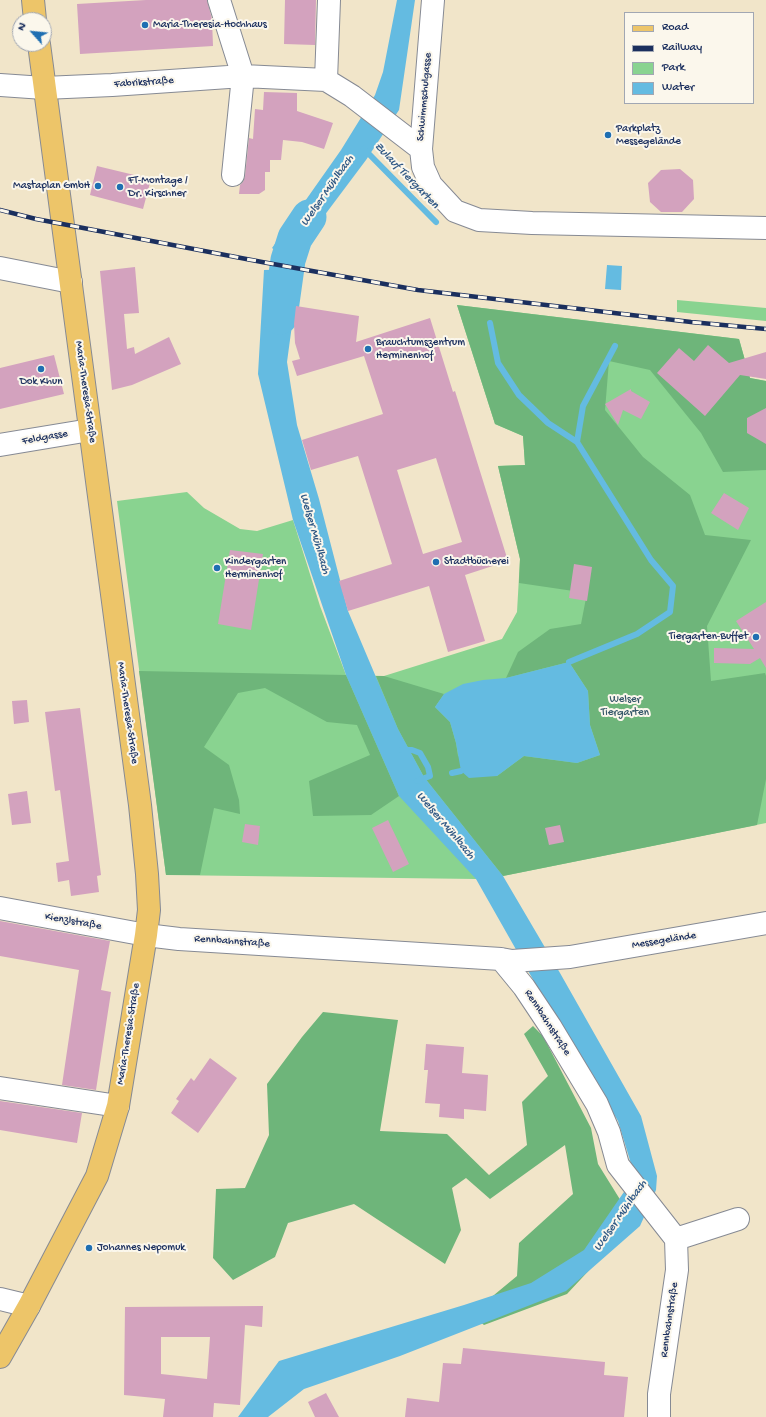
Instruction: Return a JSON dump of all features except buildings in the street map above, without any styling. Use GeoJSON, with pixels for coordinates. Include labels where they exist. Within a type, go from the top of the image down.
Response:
{"type":"FeatureCollection","features":[{"type":"Feature","properties":{"kind":"main road"},"geometry":{"type":"LineString","coordinates":[[33,0],[35,12]]}},
{"type":"Feature","properties":{"kind":"main road","name":"Maria-Theresia-Straße"},"geometry":{"type":"LineString","coordinates":[[0,1356],[30,1306],[97,1176],[118,1106],[149,910],[148,874],[138,789],[39,52]]}},
{"type":"Feature","properties":{"kind":"street"},"geometry":{"type":"LineString","coordinates":[[219,0],[243,76],[234,174]]}},
{"type":"Feature","properties":{"kind":"street"},"geometry":{"type":"LineString","coordinates":[[326,80],[329,0]]}},
{"type":"Feature","properties":{"kind":"street","name":"Schwimmschulgasse"},"geometry":{"type":"LineString","coordinates":[[421,149],[434,0]]}},
{"type":"Feature","properties":{"kind":"street","name":"Fabrikstraße"},"geometry":{"type":"LineString","coordinates":[[0,84],[44,88],[243,76],[326,80]]}},
{"type":"Feature","properties":{"kind":"street","name":"Schwimmschulgasse"},"geometry":{"type":"LineString","coordinates":[[326,80],[352,96],[421,149]]}},
{"type":"Feature","properties":{"kind":"street"},"geometry":{"type":"LineString","coordinates":[[421,149],[423,167],[431,185],[455,211],[479,220],[532,223],[766,228]]}},
{"type":"Feature","properties":{"kind":"street"},"geometry":{"type":"LineString","coordinates":[[0,268],[71,282]]}},
{"type":"Feature","properties":{"kind":"street","name":"Feldgasse"},"geometry":{"type":"LineString","coordinates":[[0,446],[90,430]]}},
{"type":"Feature","properties":{"kind":"street","name":"Kienzlstraße"},"geometry":{"type":"LineString","coordinates":[[0,908],[146,935]]}},
{"type":"Feature","properties":{"kind":"street","name":"Messegelände"},"geometry":{"type":"LineString","coordinates":[[507,960],[562,957],[766,923]]}},
{"type":"Feature","properties":{"kind":"street","name":"Rennbahnstraße"},"geometry":{"type":"LineString","coordinates":[[146,935],[195,940],[507,960],[546,1019],[597,1104],[609,1132],[618,1165],[676,1239],[677,1270],[659,1394],[659,1417]]}},
{"type":"Feature","properties":{"kind":"street"},"geometry":{"type":"LineString","coordinates":[[0,1088],[118,1106]]}},
{"type":"Feature","properties":{"kind":"street"},"geometry":{"type":"LineString","coordinates":[[676,1239],[738,1219]]}},
{"type":"Feature","properties":{"kind":"street"},"geometry":{"type":"LineString","coordinates":[[0,1299],[30,1306]]}},
{"type":"Feature","properties":{"kind":"green space"},"geometry":{"type":"Polygon","coordinates":[[[677,300],[766,308],[766,321],[677,312],[677,300]]]}},
{"type":"Feature","properties":{"kind":"green space","name":"Welser Tiergarten"},"geometry":{"type":"Polygon","coordinates":[[[457,305],[739,339],[750,378],[766,381],[766,823],[503,876],[476,879],[166,875],[117,501],[187,492],[204,508],[240,529],[257,531],[293,520],[320,606],[346,675],[384,676],[502,639],[517,612],[520,559],[498,466],[525,465],[523,436],[495,424],[457,305]]]}},
{"type":"Feature","properties":{"kind":"green space"},"geometry":{"type":"Polygon","coordinates":[[[457,305],[739,339],[750,378],[766,381],[766,470],[723,472],[701,433],[650,370],[609,361],[605,410],[643,457],[690,495],[705,535],[751,540],[707,626],[711,681],[765,673],[766,676],[766,779],[757,825],[503,876],[424,777],[398,729],[376,676],[384,676],[444,694],[435,707],[450,722],[458,756],[497,776],[524,756],[577,763],[600,755],[590,725],[588,691],[569,662],[506,678],[518,652],[550,629],[581,624],[587,593],[519,583],[520,559],[498,466],[525,465],[523,436],[495,424],[457,305]]]}},
{"type":"Feature","properties":{"kind":"green space"},"geometry":{"type":"Polygon","coordinates":[[[139,671],[346,675],[399,796],[371,815],[313,816],[309,781],[370,755],[357,725],[327,722],[265,688],[238,693],[204,747],[229,765],[239,800],[240,814],[214,808],[200,875],[166,875],[139,671]]]}},
{"type":"Feature","properties":{"kind":"green space"},"geometry":{"type":"Polygon","coordinates":[[[323,1012],[398,1020],[380,1131],[447,1134],[489,1175],[527,1145],[522,1102],[548,1076],[524,1034],[533,1026],[543,1036],[591,1128],[598,1164],[634,1222],[567,1294],[484,1325],[471,1314],[517,1276],[519,1243],[573,1194],[565,1145],[490,1199],[466,1178],[452,1188],[461,1230],[445,1264],[354,1204],[288,1223],[275,1257],[233,1280],[213,1258],[216,1189],[245,1188],[269,1135],[267,1084],[302,1037],[323,1012]]]}},
{"type":"Feature","properties":{"kind":"water"},"geometry":{"type":"Polygon","coordinates":[[[397,0],[415,0],[399,110],[366,160],[303,244],[300,269],[272,248],[341,150],[375,95],[383,72],[397,0]]]}},
{"type":"Feature","properties":{"kind":"water"},"geometry":{"type":"Polygon","coordinates":[[[607,265],[622,266],[621,290],[605,289],[607,265]]]}},
{"type":"Feature","properties":{"kind":"water"},"geometry":{"type":"Polygon","coordinates":[[[300,269],[287,362],[297,425],[319,499],[348,611],[398,729],[424,777],[503,876],[641,1116],[657,1176],[656,1190],[640,1226],[566,1291],[400,1356],[304,1389],[268,1417],[238,1417],[279,1361],[464,1305],[531,1283],[584,1250],[626,1189],[632,1167],[618,1121],[535,983],[476,879],[399,796],[346,675],[293,520],[258,374],[264,270],[300,269]]]}},
{"type":"Feature","properties":{"kind":"water"},"geometry":{"type":"Polygon","coordinates":[[[569,662],[588,691],[590,725],[600,755],[577,763],[524,756],[497,776],[469,778],[461,771],[456,743],[450,722],[435,707],[444,694],[463,684],[506,678],[569,662]]]}},
{"type":"Feature","properties":{"kind":"waterway","name":"Zulauf Tiergarten"},"geometry":{"type":"LineString","coordinates":[[364,149],[436,222]]}},
{"type":"Feature","properties":{"kind":"waterway","name":"Welser Mühlbach"},"geometry":{"type":"LineString","coordinates":[[280,317],[288,260],[295,238],[309,217]]}},
{"type":"Feature","properties":{"kind":"waterway"},"geometry":{"type":"LineString","coordinates":[[490,323],[498,363],[519,395],[548,423],[577,442],[651,560],[673,586],[670,612],[637,634],[569,662]]}},
{"type":"Feature","properties":{"kind":"waterway"},"geometry":{"type":"LineString","coordinates":[[577,442],[583,406],[615,346]]}},
{"type":"Feature","properties":{"kind":"waterway"},"geometry":{"type":"LineString","coordinates":[[402,750],[412,750],[420,753],[428,767],[430,776],[417,781]]}},
{"type":"Feature","properties":{"kind":"waterway"},"geometry":{"type":"LineString","coordinates":[[452,773],[461,771]]}},
{"type":"Feature","properties":{"kind":"railway"},"geometry":{"type":"LineString","coordinates":[[0,210],[36,219],[418,290],[691,322],[766,329]]}},
{"type":"Feature","properties":{"kind":"place","name":"Maria-Theresia-Hochhaus"},"geometry":{"type":"Point","coordinates":[145,25]}},
{"type":"Feature","properties":{"kind":"place","name":"Parkplatz Messegelände"},"geometry":{"type":"Point","coordinates":[608,135]}},
{"type":"Feature","properties":{"kind":"place","name":"Mastaplan GmbH"},"geometry":{"type":"Point","coordinates":[98,186]}},
{"type":"Feature","properties":{"kind":"place","name":"FT-Montage / Dr. Kirschner"},"geometry":{"type":"Point","coordinates":[120,187]}},
{"type":"Feature","properties":{"kind":"place","name":"Brauchtumszentrum Herminenhof"},"geometry":{"type":"Point","coordinates":[368,349]}},
{"type":"Feature","properties":{"kind":"place","name":"Dok Khun"},"geometry":{"type":"Point","coordinates":[41,369]}},
{"type":"Feature","properties":{"kind":"place","name":"Stadtbücherei"},"geometry":{"type":"Point","coordinates":[436,562]}},
{"type":"Feature","properties":{"kind":"place","name":"Kindergarten Herminenhof"},"geometry":{"type":"Point","coordinates":[217,568]}},
{"type":"Feature","properties":{"kind":"place","name":"Tiergarten-Buffet"},"geometry":{"type":"Point","coordinates":[756,637]}},
{"type":"Feature","properties":{"kind":"place","name":"Johannes Nepomuk"},"geometry":{"type":"Point","coordinates":[89,1248]}}]}
